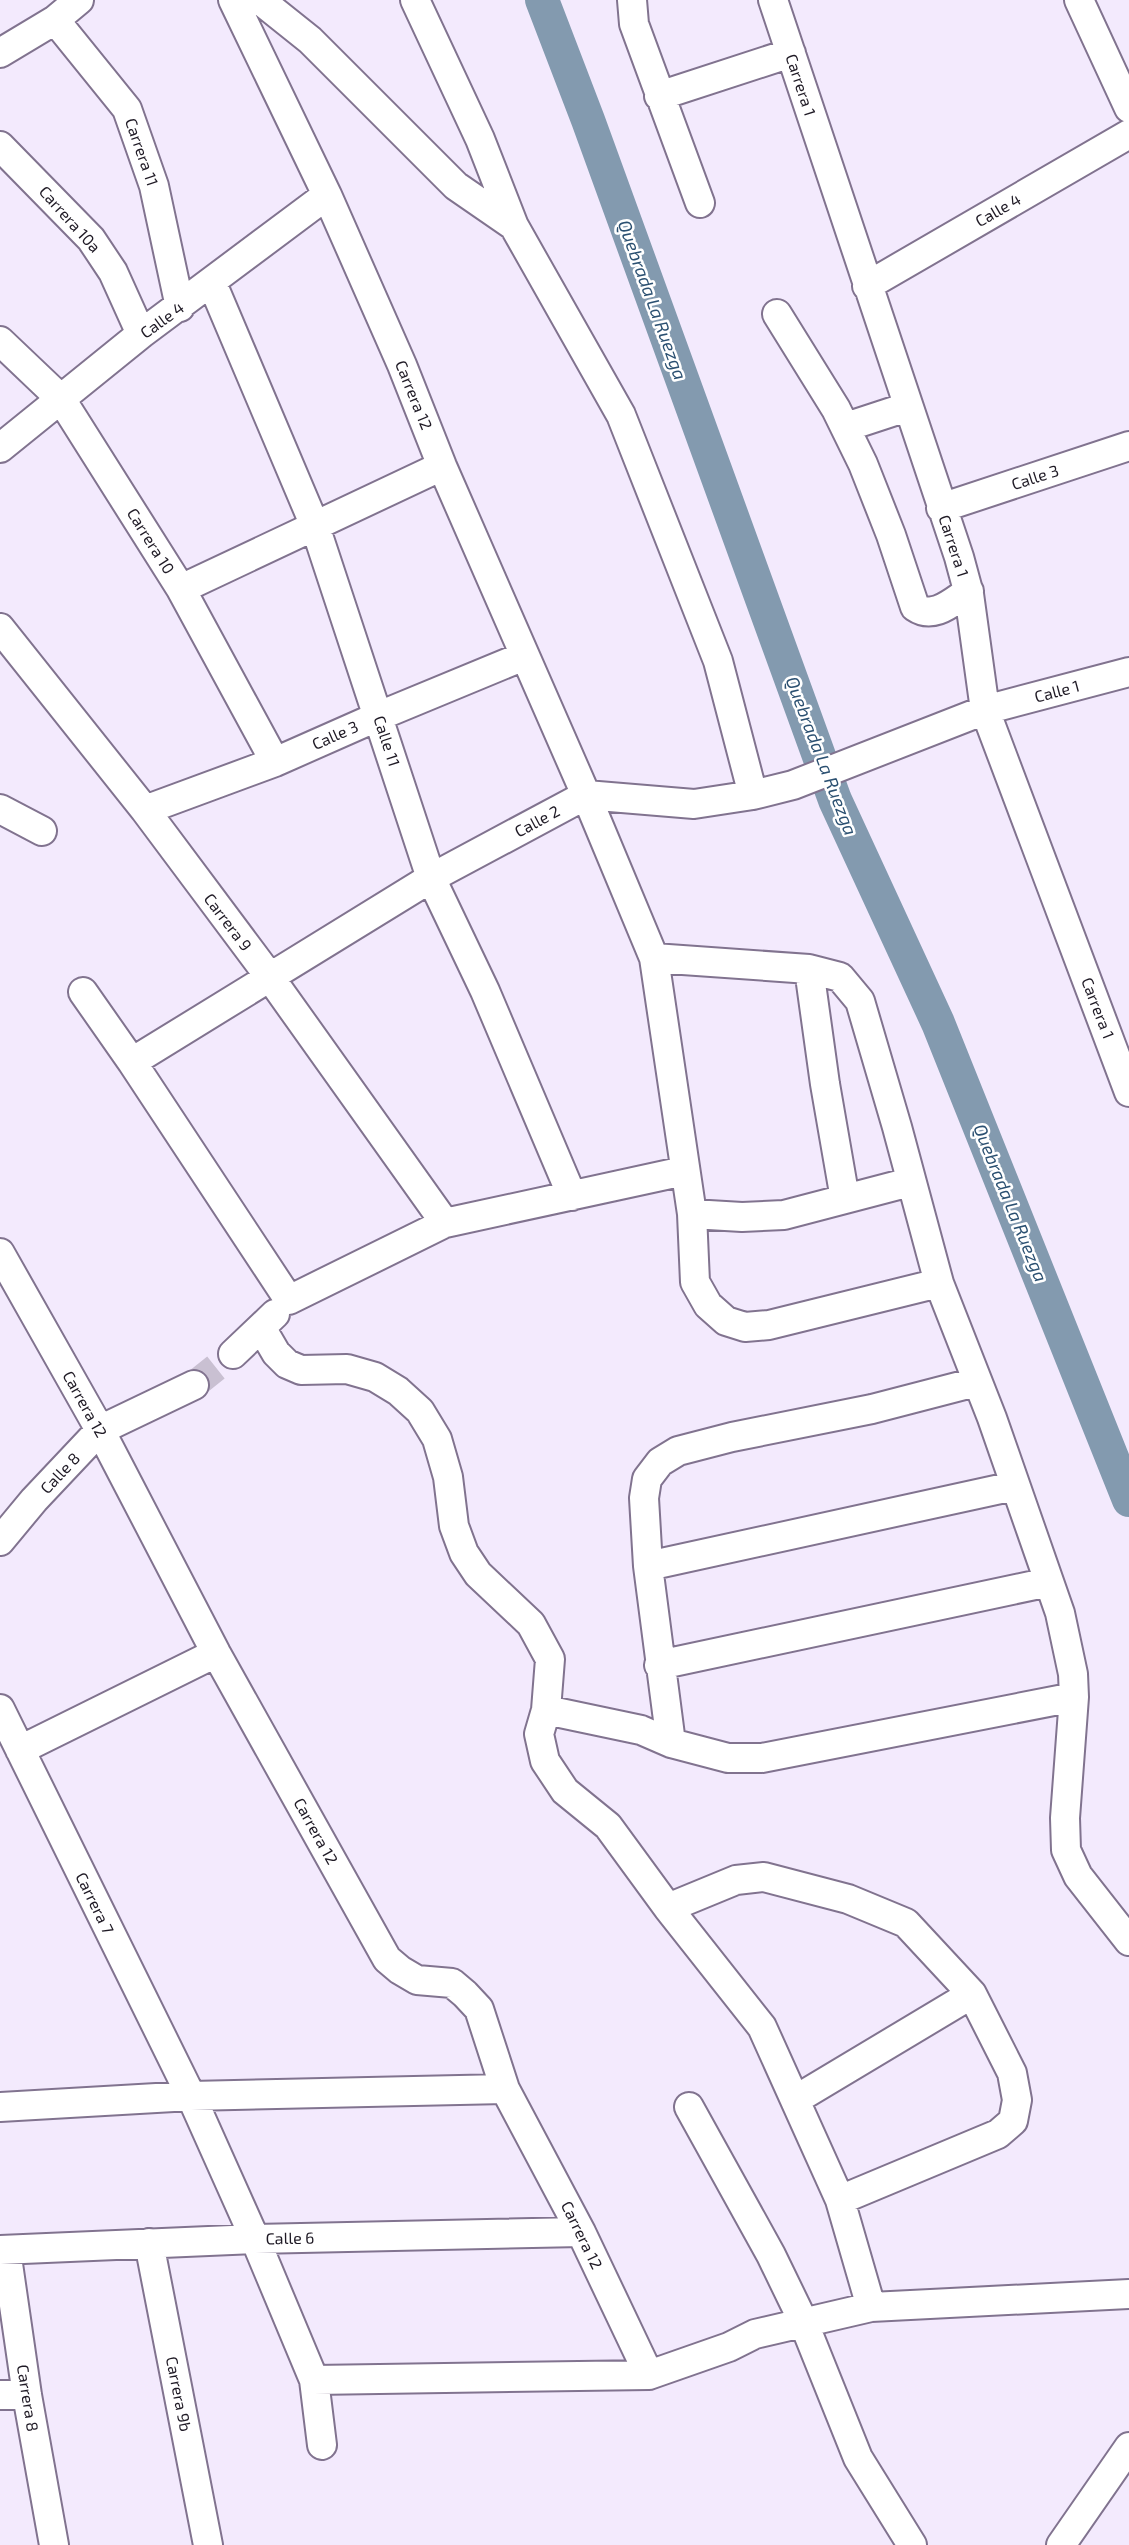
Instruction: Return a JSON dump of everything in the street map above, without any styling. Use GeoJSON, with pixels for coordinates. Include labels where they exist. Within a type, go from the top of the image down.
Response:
{"type":"FeatureCollection","features":[{"type":"Feature","properties":{"kind":"street"},"geometry":{"type":"LineString","coordinates":[[0,53],[55,20],[79,0]]}},
{"type":"Feature","properties":{"kind":"street","name":"Carrera 12"},"geometry":{"type":"LineString","coordinates":[[233,0],[327,195],[402,365],[442,466],[586,795],[654,958],[692,1214],[695,1282],[708,1305],[726,1321],[745,1328],[769,1325],[939,1283]]}},
{"type":"Feature","properties":{"kind":"street"},"geometry":{"type":"LineString","coordinates":[[260,0],[310,40],[456,186],[514,226]]}},
{"type":"Feature","properties":{"kind":"street"},"geometry":{"type":"LineString","coordinates":[[415,0],[480,139],[514,226],[621,415],[718,661],[753,795]]}},
{"type":"Feature","properties":{"kind":"street"},"geometry":{"type":"LineString","coordinates":[[632,0],[634,24],[700,203]]}},
{"type":"Feature","properties":{"kind":"street","name":"Carrera 1"},"geometry":{"type":"LineString","coordinates":[[773,0],[969,591],[986,710],[1117,1023],[1129,1092]]}},
{"type":"Feature","properties":{"kind":"street"},"geometry":{"type":"LineString","coordinates":[[1079,0],[1129,108]]}},
{"type":"Feature","properties":{"kind":"street","name":"Carrera 11"},"geometry":{"type":"LineString","coordinates":[[55,20],[127,109],[154,186],[180,307]]}},
{"type":"Feature","properties":{"kind":"street"},"geometry":{"type":"LineString","coordinates":[[659,96],[791,53]]}},
{"type":"Feature","properties":{"kind":"street","name":"Calle 4"},"geometry":{"type":"LineString","coordinates":[[867,286],[1129,134]]}},
{"type":"Feature","properties":{"kind":"street","name":"Carrera 10a"},"geometry":{"type":"LineString","coordinates":[[0,146],[92,239],[113,272],[141,334]]}},
{"type":"Feature","properties":{"kind":"street","name":"Calle 4"},"geometry":{"type":"LineString","coordinates":[[0,448],[141,334],[327,195]]}},
{"type":"Feature","properties":{"kind":"street","name":"Calle 11"},"geometry":{"type":"LineString","coordinates":[[212,283],[315,526],[431,878],[485,991],[572,1196]]}},
{"type":"Feature","properties":{"kind":"street"},"geometry":{"type":"LineString","coordinates":[[777,314],[846,427],[884,518],[915,607],[921,612],[938,611],[969,591]]}},
{"type":"Feature","properties":{"kind":"street","name":"Carrera 10"},"geometry":{"type":"LineString","coordinates":[[0,341],[61,399],[181,589],[275,762]]}},
{"type":"Feature","properties":{"kind":"street"},"geometry":{"type":"LineString","coordinates":[[846,427],[907,407]]}},
{"type":"Feature","properties":{"kind":"street","name":"Calle 3"},"geometry":{"type":"LineString","coordinates":[[941,508],[1129,446]]}},
{"type":"Feature","properties":{"kind":"street"},"geometry":{"type":"LineString","coordinates":[[181,589],[442,466]]}},
{"type":"Feature","properties":{"kind":"street","name":"Carrera 9"},"geometry":{"type":"LineString","coordinates":[[0,628],[145,810],[445,1222]]}},
{"type":"Feature","properties":{"kind":"street","name":"Calle 3"},"geometry":{"type":"LineString","coordinates":[[145,810],[275,762],[378,716],[524,656]]}},
{"type":"Feature","properties":{"kind":"street","name":"Calle 1"},"geometry":{"type":"LineString","coordinates":[[986,710],[1129,672]]}},
{"type":"Feature","properties":{"kind":"street"},"geometry":{"type":"LineString","coordinates":[[586,795],[694,804],[753,795],[793,784],[986,710]]}},
{"type":"Feature","properties":{"kind":"street","name":"Calle 2"},"geometry":{"type":"LineString","coordinates":[[132,1062],[268,976],[431,878],[586,795]]}},
{"type":"Feature","properties":{"kind":"street"},"geometry":{"type":"LineString","coordinates":[[0,809],[42,831]]}},
{"type":"Feature","properties":{"kind":"street"},"geometry":{"type":"LineString","coordinates":[[654,958],[809,969],[840,977],[860,1001],[897,1126],[910,1182],[939,1283],[992,1418],[1060,1613],[1073,1674],[1074,1697],[1065,1818],[1066,1850],[1078,1876],[1129,1941]]}},
{"type":"Feature","properties":{"kind":"street"},"geometry":{"type":"LineString","coordinates":[[809,969],[825,1084],[845,1199]]}},
{"type":"Feature","properties":{"kind":"street"},"geometry":{"type":"LineString","coordinates":[[83,992],[132,1062],[289,1300]]}},
{"type":"Feature","properties":{"kind":"street"},"geometry":{"type":"LineString","coordinates":[[233,1354],[262,1329],[289,1300],[445,1222],[684,1171]]}},
{"type":"Feature","properties":{"kind":"street"},"geometry":{"type":"LineString","coordinates":[[692,1214],[742,1217],[784,1215],[910,1182]]}},
{"type":"Feature","properties":{"kind":"street","name":"Carrera 12"},"geometry":{"type":"LineString","coordinates":[[0,1253],[100,1430],[216,1653],[387,1959],[417,1980],[452,1983],[478,2009],[505,2089],[581,2232],[649,2375]]}},
{"type":"Feature","properties":{"kind":"street"},"geometry":{"type":"LineString","coordinates":[[262,1329],[276,1353],[287,1365],[301,1370],[347,1369],[375,1377],[398,1391],[420,1411],[437,1439],[448,1477],[454,1526],[464,1553],[478,1574],[531,1624],[550,1659],[546,1710],[539,1734],[545,1761],[565,1791],[608,1826],[668,1908],[762,2027],[840,2199],[863,2272],[871,2307]]}},
{"type":"Feature","properties":{"kind":"street"},"geometry":{"type":"LineString","coordinates":[[671,1743],[659,1665],[648,1566],[644,1498],[647,1479],[660,1462],[678,1451],[732,1437],[873,1409],[976,1382]]}},
{"type":"Feature","properties":{"kind":"street","name":"Calle 8"},"geometry":{"type":"LineString","coordinates":[[0,1541],[34,1500],[100,1430],[195,1385]]}},
{"type":"Feature","properties":{"kind":"street"},"geometry":{"type":"LineString","coordinates":[[648,1566],[1014,1486]]}},
{"type":"Feature","properties":{"kind":"street"},"geometry":{"type":"LineString","coordinates":[[659,1665],[1049,1582]]}},
{"type":"Feature","properties":{"kind":"street"},"geometry":{"type":"LineString","coordinates":[[20,1750],[216,1653]]}},
{"type":"Feature","properties":{"kind":"street"},"geometry":{"type":"LineString","coordinates":[[546,1710],[641,1730],[671,1743],[728,1758],[762,1758],[1074,1697]]}},
{"type":"Feature","properties":{"kind":"street","name":"Carrera 7"},"geometry":{"type":"LineString","coordinates":[[0,1709],[191,2096],[255,2239],[314,2380],[322,2445]]}},
{"type":"Feature","properties":{"kind":"street"},"geometry":{"type":"LineString","coordinates":[[668,1908],[736,1880],[764,1877],[848,1899],[906,1923],[972,1994],[1012,2073],[1017,2100],[1013,2121],[998,2134],[840,2199]]}},
{"type":"Feature","properties":{"kind":"street"},"geometry":{"type":"LineString","coordinates":[[795,2100],[972,1994]]}},
{"type":"Feature","properties":{"kind":"street"},"geometry":{"type":"LineString","coordinates":[[0,2108],[191,2096],[505,2089]]}},
{"type":"Feature","properties":{"kind":"street"},"geometry":{"type":"LineString","coordinates":[[689,2107],[771,2255],[803,2321],[858,2458],[912,2545]]}},
{"type":"Feature","properties":{"kind":"street","name":"Calle 6"},"geometry":{"type":"LineString","coordinates":[[3,2250],[255,2239],[581,2232]]}},
{"type":"Feature","properties":{"kind":"street","name":"Carrera 9b"},"geometry":{"type":"LineString","coordinates":[[149,2243],[208,2545]]}},
{"type":"Feature","properties":{"kind":"street","name":"Carrera 8"},"geometry":{"type":"LineString","coordinates":[[3,2250],[13,2395],[54,2545]]}},
{"type":"Feature","properties":{"kind":"street"},"geometry":{"type":"LineString","coordinates":[[314,2380],[649,2375],[729,2347],[755,2334],[871,2307],[1129,2294]]}},
{"type":"Feature","properties":{"kind":"street"},"geometry":{"type":"LineString","coordinates":[[1061,2545],[1129,2447]]}},
{"type":"Feature","properties":{"kind":"waterway","name":"Quebrada La Ruezga"},"geometry":{"type":"LineString","coordinates":[[542,0],[588,120],[835,800],[938,1023],[1129,1500]]}},
{"type":"Feature","properties":{"kind":"tunnel"},"geometry":{"type":"LineString","coordinates":[[194,1385],[233,1354]]}}]}
